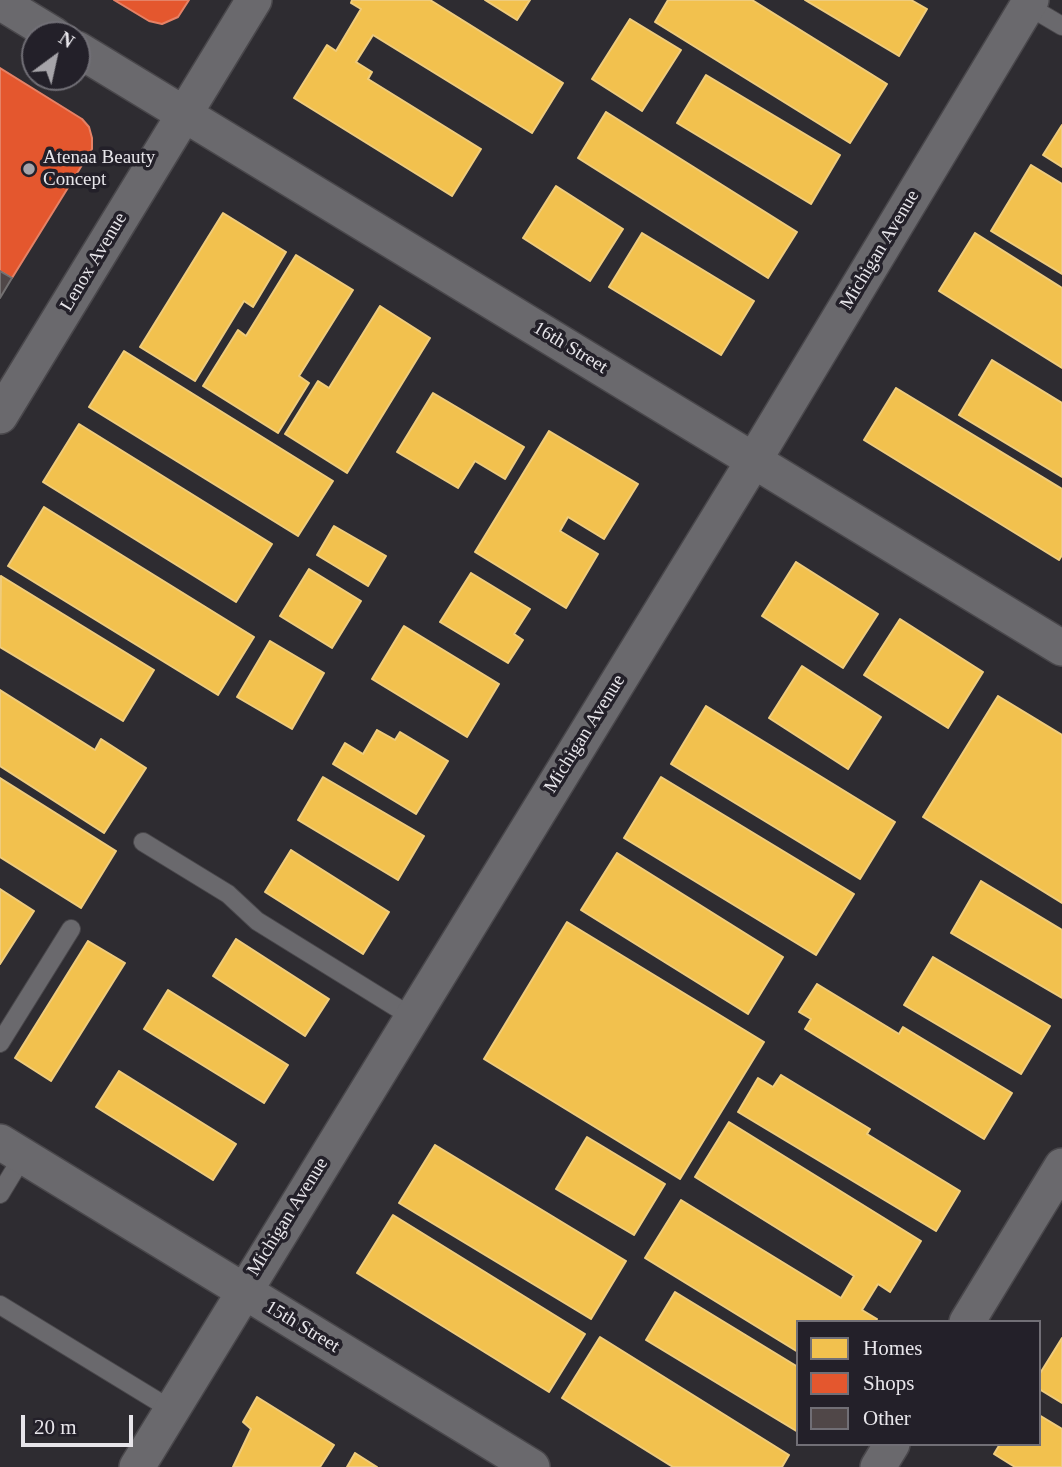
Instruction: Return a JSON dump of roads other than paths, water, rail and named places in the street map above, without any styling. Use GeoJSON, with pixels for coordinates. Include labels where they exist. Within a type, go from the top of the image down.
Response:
{"type":"FeatureCollection","features":[{"type":"Feature","properties":{"kind":"street","name":"Lenox Avenue"},"geometry":{"type":"LineString","coordinates":[[0,416],[254,0]]}},
{"type":"Feature","properties":{"kind":"street"},"geometry":{"type":"LineString","coordinates":[[0,2],[31,21]]}},
{"type":"Feature","properties":{"kind":"street","name":"Michigan Avenue"},"geometry":{"type":"LineString","coordinates":[[137,1467],[754,460],[1026,2]]}},
{"type":"Feature","properties":{"kind":"street","name":"16th Street"},"geometry":{"type":"LineString","coordinates":[[91,58],[1062,649]]}},
{"type":"Feature","properties":{"kind":"street","name":"15th Street"},"geometry":{"type":"LineString","coordinates":[[12,1149],[532,1467]]}},
{"type":"Feature","properties":{"kind":"street"},"geometry":{"type":"LineString","coordinates":[[968,1320],[1062,1166]]}},
{"type":"Feature","properties":{"kind":"street"},"geometry":{"type":"LineString","coordinates":[[878,1467],[891,1446]]}},
{"type":"Feature","properties":{"kind":"lane"},"geometry":{"type":"LineString","coordinates":[[1026,2],[1062,26]]}},
{"type":"Feature","properties":{"kind":"lane"},"geometry":{"type":"LineString","coordinates":[[143,842],[228,894],[257,921],[412,1017]]}},
{"type":"Feature","properties":{"kind":"lane"},"geometry":{"type":"LineString","coordinates":[[0,1043],[71,929]]}},
{"type":"Feature","properties":{"kind":"lane"},"geometry":{"type":"LineString","coordinates":[[0,1194],[12,1149]]}},
{"type":"Feature","properties":{"kind":"lane"},"geometry":{"type":"LineString","coordinates":[[0,1305],[172,1410]]}},
{"type":"Feature","properties":{"kind":"place","name":"Atenaa Beauty Concept"},"geometry":{"type":"Point","coordinates":[29,169]}}]}
